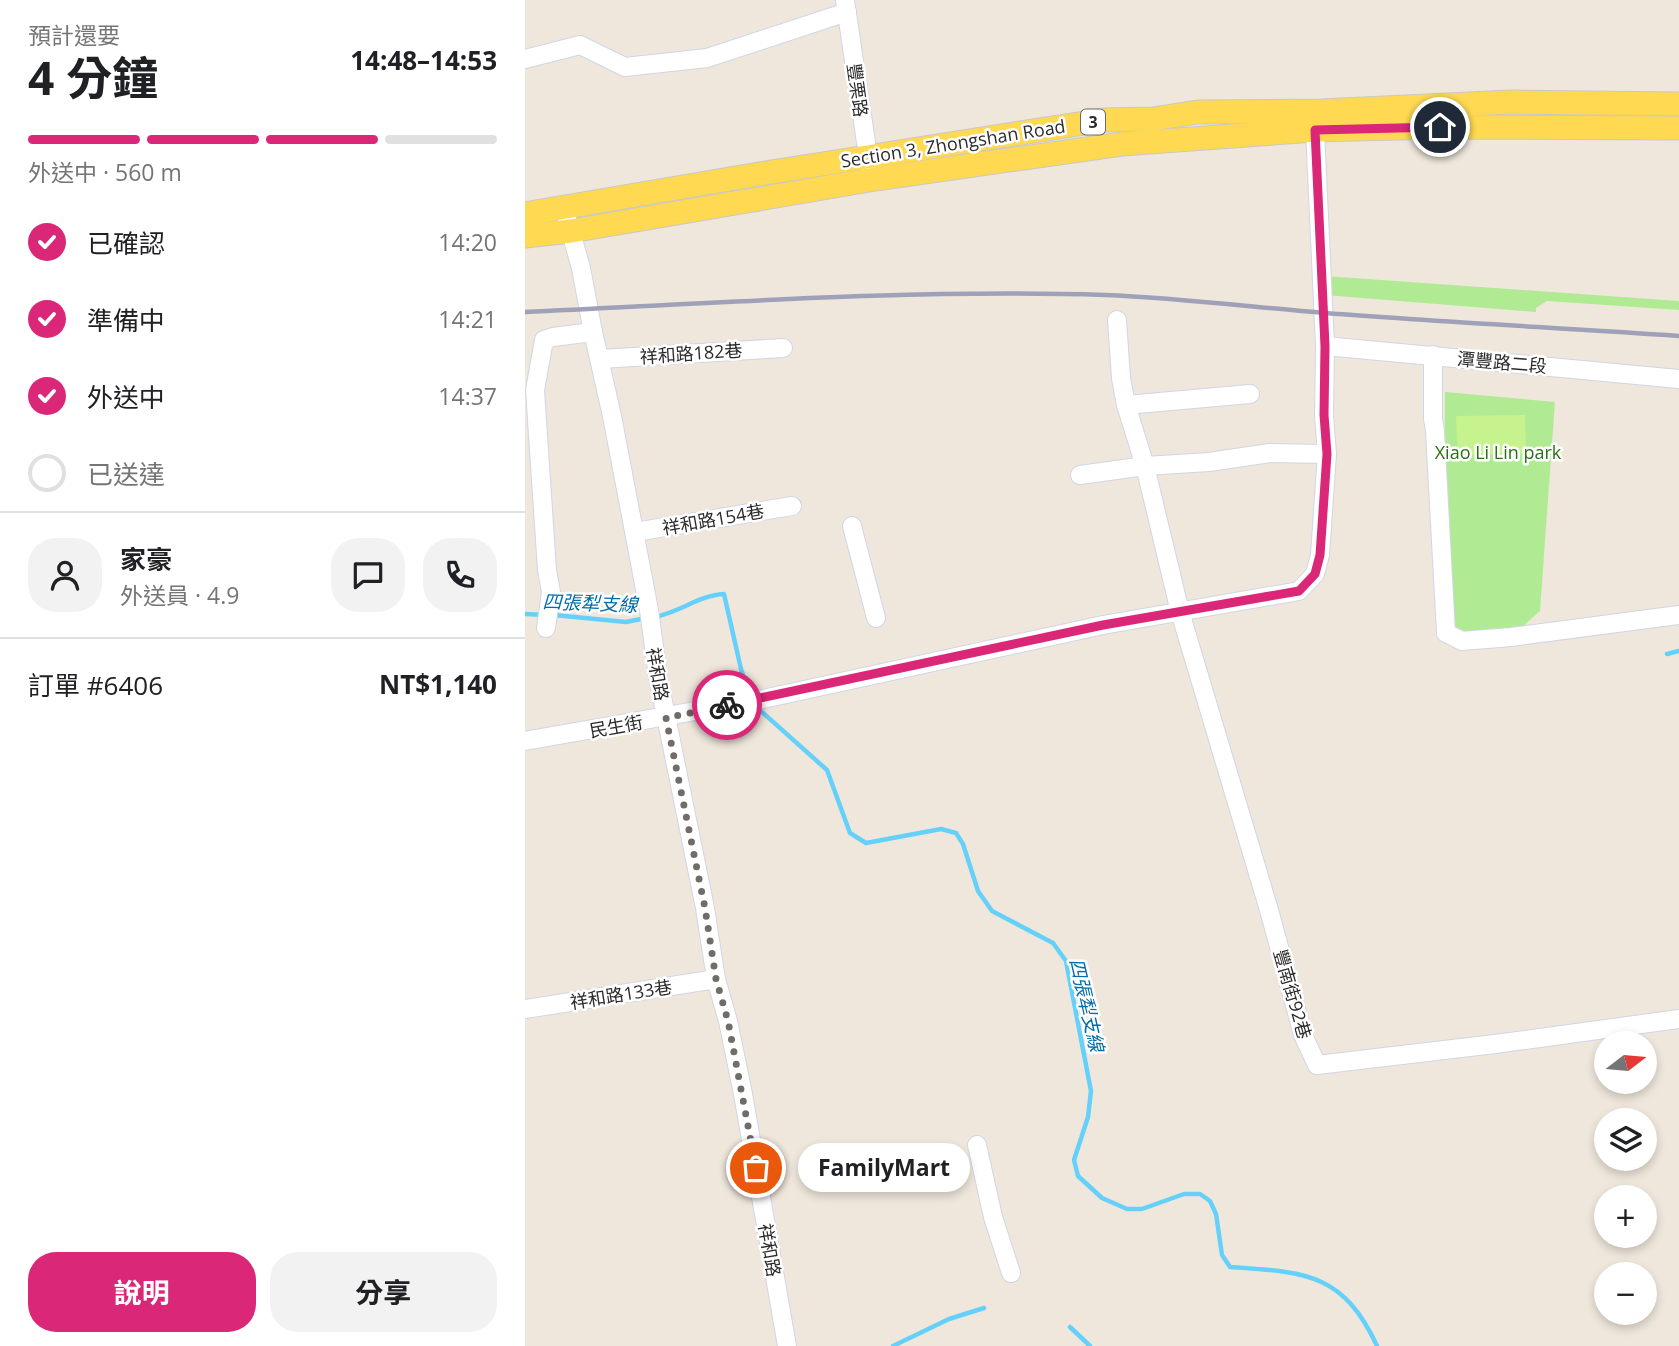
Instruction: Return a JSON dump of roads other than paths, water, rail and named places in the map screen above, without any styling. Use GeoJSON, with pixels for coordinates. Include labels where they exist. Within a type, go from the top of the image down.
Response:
{"type":"FeatureCollection","features":[{"type":"Feature","properties":{"kind":"main road","name":"Section 3, Zhongshan Road"},"geometry":{"type":"LineString","coordinates":[[525,236],[571,231],[876,179],[1122,144],[1318,120],[1511,102],[1679,104]]}},
{"type":"Feature","properties":{"kind":"main road","name":"Section 3, Zhongshan Road"},"geometry":{"type":"LineString","coordinates":[[525,214],[868,156],[1104,120],[1153,119],[1198,111],[1440,127],[1679,128]]}},
{"type":"Feature","properties":{"kind":"street"},"geometry":{"type":"LineString","coordinates":[[525,59],[580,45],[625,67],[708,58],[846,6]]}},
{"type":"Feature","properties":{"kind":"street","name":"豐栗路"},"geometry":{"type":"LineString","coordinates":[[846,6],[868,156],[876,179]]}},
{"type":"Feature","properties":{"kind":"street","name":"民生街"},"geometry":{"type":"LineString","coordinates":[[525,741],[666,718],[1035,639],[1299,591],[1315,574],[1320,555],[1327,454],[1318,120]]}},
{"type":"Feature","properties":{"kind":"street","name":"祥和路"},"geometry":{"type":"LineString","coordinates":[[564,208],[581,268],[635,533],[666,718],[705,908],[716,979],[743,1094],[787,1346]]}},
{"type":"Feature","properties":{"kind":"street"},"geometry":{"type":"LineString","coordinates":[[1117,320],[1121,379],[1126,405],[1145,467],[1180,612]]}},
{"type":"Feature","properties":{"kind":"street"},"geometry":{"type":"LineString","coordinates":[[548,621],[551,592],[547,570],[535,390],[538,368],[544,341],[553,337],[593,332]]}},
{"type":"Feature","properties":{"kind":"street","name":"潭豐路二段"},"geometry":{"type":"LineString","coordinates":[[1325,346],[1679,379]]}},
{"type":"Feature","properties":{"kind":"street","name":"祥和路182巷"},"geometry":{"type":"LineString","coordinates":[[600,359],[783,348]]}},
{"type":"Feature","properties":{"kind":"street"},"geometry":{"type":"LineString","coordinates":[[1433,355],[1433,419],[1436,431],[1446,633],[1462,640],[1511,637],[1679,615]]}},
{"type":"Feature","properties":{"kind":"street"},"geometry":{"type":"LineString","coordinates":[[1126,405],[1250,394]]}},
{"type":"Feature","properties":{"kind":"street"},"geometry":{"type":"LineString","coordinates":[[1080,475],[1209,463],[1270,453],[1327,454]]}},
{"type":"Feature","properties":{"kind":"street","name":"祥和路154巷"},"geometry":{"type":"LineString","coordinates":[[635,533],[792,506]]}},
{"type":"Feature","properties":{"kind":"street"},"geometry":{"type":"LineString","coordinates":[[852,526],[876,618]]}},
{"type":"Feature","properties":{"kind":"street","name":"豐南街92巷"},"geometry":{"type":"LineString","coordinates":[[1180,612],[1303,1035],[1317,1065],[1679,1019]]}},
{"type":"Feature","properties":{"kind":"street","name":"祥和路133巷"},"geometry":{"type":"LineString","coordinates":[[525,1009],[716,979]]}},
{"type":"Feature","properties":{"kind":"street"},"geometry":{"type":"LineString","coordinates":[[977,1145],[993,1217],[1011,1273]]}},
{"type":"Feature","properties":{"kind":"waterway","name":"四張犁支線"},"geometry":{"type":"LineString","coordinates":[[654,617],[706,597],[724,594],[750,696]]}},
{"type":"Feature","properties":{"kind":"waterway","name":"四張犁支線"},"geometry":{"type":"LineString","coordinates":[[525,614],[545,615]]}},
{"type":"Feature","properties":{"kind":"waterway","name":"四張犁支線"},"geometry":{"type":"LineString","coordinates":[[554,615],[626,622],[646,618]]}},
{"type":"Feature","properties":{"kind":"waterway"},"geometry":{"type":"LineString","coordinates":[[1667,654],[1679,651]]}},
{"type":"Feature","properties":{"kind":"waterway","name":"四張犁支線"},"geometry":{"type":"LineString","coordinates":[[753,704],[827,770],[850,833],[866,843],[941,829],[956,833],[963,844],[978,891],[992,911],[1053,943],[1066,961],[1091,1091],[1088,1117],[1074,1160],[1078,1176],[1102,1198],[1127,1209],[1142,1209],[1184,1194],[1200,1194],[1210,1201],[1216,1214],[1222,1255],[1230,1267],[1300,1275],[1335,1290],[1350,1303],[1377,1346]]}},
{"type":"Feature","properties":{"kind":"waterway"},"geometry":{"type":"LineString","coordinates":[[893,1346],[949,1319],[984,1308]]}},
{"type":"Feature","properties":{"kind":"waterway"},"geometry":{"type":"LineString","coordinates":[[1070,1327],[1090,1346]]}},
{"type":"Feature","properties":{"kind":"railway"},"geometry":{"type":"LineString","coordinates":[[525,312],[888,295],[1105,295],[1298,311],[1679,336]]}},
{"type":"Feature","properties":{"kind":"place","name":"FamilyMart"},"geometry":{"type":"Point","coordinates":[756,1168]}},
{"type":"Feature","properties":{"kind":"park label","name":"Xiao Li Lin park"},"geometry":{"type":"Point","coordinates":[1498,452]}}]}
